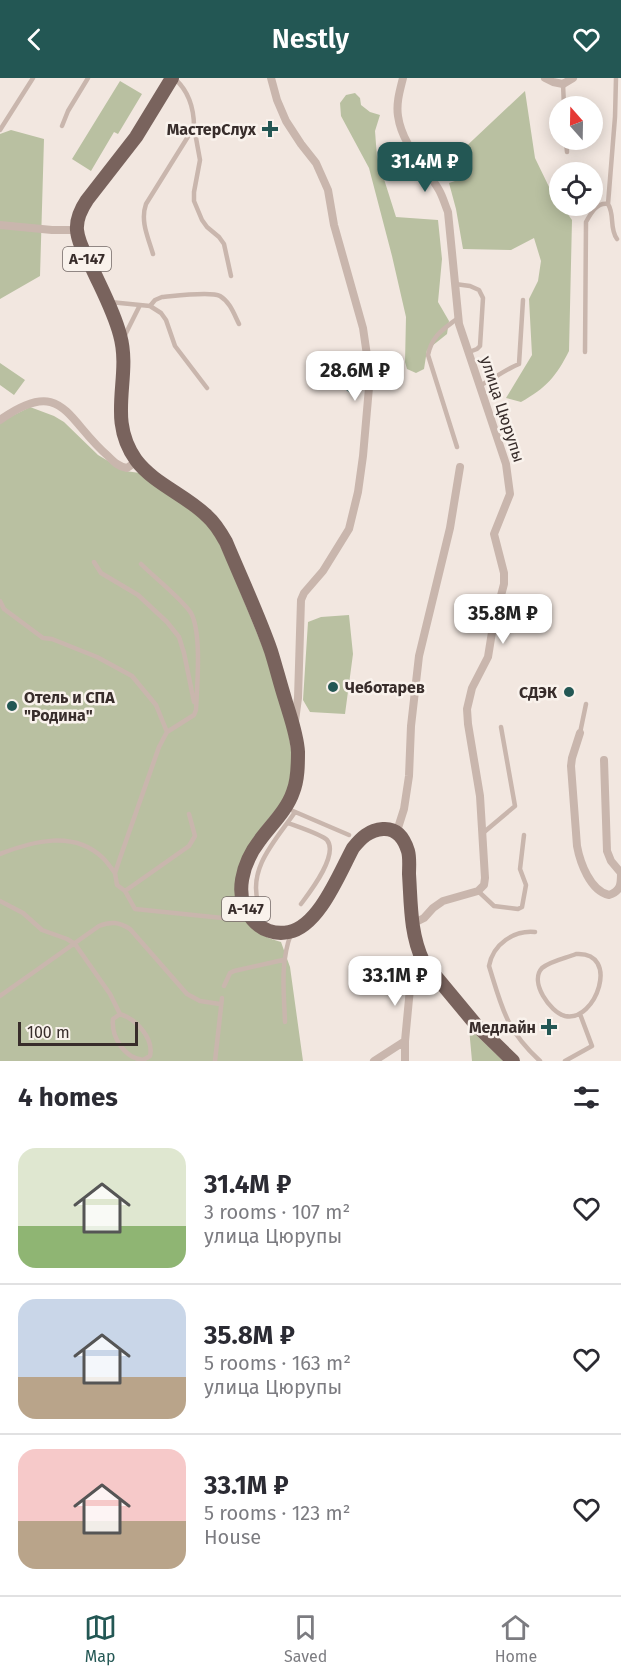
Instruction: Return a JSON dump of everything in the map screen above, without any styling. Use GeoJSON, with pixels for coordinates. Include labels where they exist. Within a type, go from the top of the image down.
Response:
{"type":"FeatureCollection","features":[{"type":"Feature","properties":{"kind":"main road","name":"А-147"},"geometry":{"type":"LineString","coordinates":[[173,78],[136,137],[80,211],[77,230],[83,249],[108,302],[122,342],[121,423],[124,437],[137,461],[163,484],[208,516],[226,542],[271,651],[294,727],[298,749],[297,780],[290,810],[258,842],[249,858],[241,883],[241,895],[247,912],[252,920],[267,931],[291,932],[304,926],[319,912],[359,840],[369,832],[379,829],[397,831]]}},
{"type":"Feature","properties":{"kind":"main road"},"geometry":{"type":"LineString","coordinates":[[397,831],[402,836],[409,853],[412,924],[417,950],[425,966],[477,1026],[513,1061]]}},
{"type":"Feature","properties":{"kind":"street"},"geometry":{"type":"LineString","coordinates":[[271,78],[286,121],[316,163],[328,190],[334,225],[363,328],[370,376],[363,456],[352,521],[344,538],[323,571],[304,593],[302,600],[298,698],[294,727]]}},
{"type":"Feature","properties":{"kind":"street","name":"улица Цюрупы"},"geometry":{"type":"LineString","coordinates":[[403,78],[398,100],[400,126],[406,140],[439,190],[448,212],[458,318],[506,464],[510,485],[507,503],[494,534],[504,573],[504,584],[488,657],[472,688],[467,709],[483,833],[485,878],[484,885],[478,891]]}},
{"type":"Feature","properties":{"kind":"street"},"geometry":{"type":"LineString","coordinates":[[545,78],[563,84],[573,78]]}},
{"type":"Feature","properties":{"kind":"street"},"geometry":{"type":"LineString","coordinates":[[0,225],[77,230]]}},
{"type":"Feature","properties":{"kind":"street"},"geometry":{"type":"LineString","coordinates":[[0,420],[29,403],[51,402],[70,413],[93,442],[117,465],[127,468],[137,461]]}},
{"type":"Feature","properties":{"kind":"street"},"geometry":{"type":"LineString","coordinates":[[397,831],[404,809],[409,776],[411,726],[419,656],[450,528],[460,466]]}},
{"type":"Feature","properties":{"kind":"street"},"geometry":{"type":"LineString","coordinates":[[580,733],[571,766],[579,858],[586,874],[599,891],[609,895],[620,888],[621,873],[611,861],[607,851],[604,760]]}},
{"type":"Feature","properties":{"kind":"street"},"geometry":{"type":"LineString","coordinates":[[412,924],[424,918],[443,901],[478,891]]}},
{"type":"Feature","properties":{"kind":"street"},"geometry":{"type":"LineString","coordinates":[[405,1061],[411,978],[414,972],[425,966]]}},
{"type":"Feature","properties":{"kind":"street"},"geometry":{"type":"LineString","coordinates":[[374,1061],[405,1041]]}},
{"type":"Feature","properties":{"kind":"lane"},"geometry":{"type":"LineString","coordinates":[[0,130],[33,78]]}},
{"type":"Feature","properties":{"kind":"lane"},"geometry":{"type":"LineString","coordinates":[[62,126],[68,111],[88,78]]}},
{"type":"Feature","properties":{"kind":"lane"},"geometry":{"type":"LineString","coordinates":[[173,78],[184,87],[194,116],[200,160],[194,201],[202,220],[224,244],[231,276]]}},
{"type":"Feature","properties":{"kind":"lane"},"geometry":{"type":"LineString","coordinates":[[616,78],[608,204],[612,211],[612,231],[617,239]]}},
{"type":"Feature","properties":{"kind":"lane"},"geometry":{"type":"LineString","coordinates":[[563,84],[564,96]]}},
{"type":"Feature","properties":{"kind":"lane"},"geometry":{"type":"LineString","coordinates":[[153,254],[144,223],[144,210],[194,127]]}},
{"type":"Feature","properties":{"kind":"lane"},"geometry":{"type":"LineString","coordinates":[[585,352],[586,222],[596,207],[608,204]]}},
{"type":"Feature","properties":{"kind":"lane"},"geometry":{"type":"LineString","coordinates":[[455,284],[479,290],[483,298],[480,346],[469,352]]}},
{"type":"Feature","properties":{"kind":"lane"},"geometry":{"type":"LineString","coordinates":[[150,306],[162,297],[217,295],[232,308],[239,324]]}},
{"type":"Feature","properties":{"kind":"lane"},"geometry":{"type":"LineString","coordinates":[[479,386],[494,379],[504,370],[519,364],[523,300]]}},
{"type":"Feature","properties":{"kind":"lane"},"geometry":{"type":"LineString","coordinates":[[108,302],[150,306],[161,313],[166,320],[175,346],[207,388]]}},
{"type":"Feature","properties":{"kind":"lane"},"geometry":{"type":"LineString","coordinates":[[122,342],[140,305]]}},
{"type":"Feature","properties":{"kind":"lane"},"geometry":{"type":"LineString","coordinates":[[457,447],[428,355],[430,343],[437,334],[458,318]]}},
{"type":"Feature","properties":{"kind":"lane"},"geometry":{"type":"LineString","coordinates":[[94,561],[101,573],[138,594],[179,637],[196,710]]}},
{"type":"Feature","properties":{"kind":"lane"},"geometry":{"type":"LineString","coordinates":[[141,564],[184,604],[194,621],[198,656],[196,710],[194,715],[167,732],[159,747],[116,873],[117,885],[125,891],[135,909],[242,920],[247,912]]}},
{"type":"Feature","properties":{"kind":"lane"},"geometry":{"type":"LineString","coordinates":[[0,601],[4,609],[43,638],[52,639],[97,657],[132,676],[156,705],[167,732]]}},
{"type":"Feature","properties":{"kind":"lane"},"geometry":{"type":"LineString","coordinates":[[580,733],[586,704]]}},
{"type":"Feature","properties":{"kind":"lane"},"geometry":{"type":"LineString","coordinates":[[483,833],[515,806],[501,727]]}},
{"type":"Feature","properties":{"kind":"lane"},"geometry":{"type":"LineString","coordinates":[[258,902],[254,886],[260,864],[288,823],[290,810],[349,834]]}},
{"type":"Feature","properties":{"kind":"lane"},"geometry":{"type":"LineString","coordinates":[[125,891],[189,846],[195,836],[189,814]]}},
{"type":"Feature","properties":{"kind":"lane"},"geometry":{"type":"LineString","coordinates":[[288,823],[326,838],[330,847],[328,862],[302,904]]}},
{"type":"Feature","properties":{"kind":"lane"},"geometry":{"type":"LineString","coordinates":[[478,891],[494,906],[518,909],[522,907],[526,885],[520,869],[524,835]]}},
{"type":"Feature","properties":{"kind":"lane"},"geometry":{"type":"LineString","coordinates":[[0,854],[22,845],[58,839],[80,844],[102,856],[116,873]]}},
{"type":"Feature","properties":{"kind":"lane"},"geometry":{"type":"LineString","coordinates":[[0,901],[23,913],[42,930],[75,944],[110,994],[120,1014],[134,1021],[148,1040],[151,1049],[150,1056],[154,1061]]}},
{"type":"Feature","properties":{"kind":"lane"},"geometry":{"type":"LineString","coordinates":[[0,996],[99,926],[105,923],[118,923],[135,935],[187,994],[200,1001],[221,1001],[215,1061]]}},
{"type":"Feature","properties":{"kind":"lane"},"geometry":{"type":"LineString","coordinates":[[535,932],[526,931],[504,940],[490,959],[489,966],[503,1011],[512,1029],[524,1046],[540,1061]]}},
{"type":"Feature","properties":{"kind":"lane"},"geometry":{"type":"LineString","coordinates":[[285,1022],[283,960],[291,932]]}},
{"type":"Feature","properties":{"kind":"lane"},"geometry":{"type":"LineString","coordinates":[[576,954],[585,954],[599,961],[603,970],[603,979],[593,1001],[580,1014],[570,1017],[554,1011],[544,998],[538,980],[543,968],[576,954]]}},
{"type":"Feature","properties":{"kind":"lane"},"geometry":{"type":"LineString","coordinates":[[224,986],[230,973],[234,971],[283,960]]}},
{"type":"Feature","properties":{"kind":"lane"},"geometry":{"type":"LineString","coordinates":[[120,1014],[113,1019],[114,1036],[127,1054],[143,1060],[150,1056]]}},
{"type":"Feature","properties":{"kind":"lane"},"geometry":{"type":"LineString","coordinates":[[566,1061],[592,1046],[580,1014]]}},
{"type":"Feature","properties":{"kind":"green space"},"geometry":{"type":"Polygon","coordinates":[[[120,81],[142,94],[118,134],[114,132],[91,171],[72,159],[120,81]]]}},
{"type":"Feature","properties":{"kind":"green space"},"geometry":{"type":"Polygon","coordinates":[[[525,91],[535,158],[549,187],[549,216],[569,216],[572,220],[569,351],[550,381],[521,402],[506,398],[532,355],[529,299],[538,281],[541,261],[534,238],[511,250],[463,249],[449,183],[461,179],[462,169],[457,155],[525,91]]]}},
{"type":"Feature","properties":{"kind":"green space"},"geometry":{"type":"Polygon","coordinates":[[[355,93],[360,98],[361,105],[370,112],[380,115],[375,131],[377,157],[396,217],[438,220],[442,259],[438,302],[449,321],[447,334],[427,350],[424,369],[416,373],[407,369],[405,362],[406,317],[369,168],[341,116],[340,103],[346,95],[355,93]]]}},
{"type":"Feature","properties":{"kind":"green space"},"geometry":{"type":"Polygon","coordinates":[[[11,130],[44,139],[40,276],[0,299],[0,134],[11,130]]]}},
{"type":"Feature","properties":{"kind":"green space"},"geometry":{"type":"Polygon","coordinates":[[[0,363],[25,380],[14,395],[0,385],[0,363]]]}},
{"type":"Feature","properties":{"kind":"green space"},"geometry":{"type":"Polygon","coordinates":[[[30,407],[64,422],[98,455],[125,471],[140,473],[203,520],[213,532],[235,579],[265,653],[288,729],[291,750],[291,778],[288,790],[281,803],[253,838],[242,916],[259,933],[281,942],[290,967],[303,1061],[0,1061],[0,422],[30,407]]]}},
{"type":"Feature","properties":{"kind":"green space"},"geometry":{"type":"Polygon","coordinates":[[[349,615],[353,654],[345,714],[310,712],[303,700],[308,622],[321,617],[349,615]]]}},
{"type":"Feature","properties":{"kind":"green space"},"geometry":{"type":"Polygon","coordinates":[[[469,1028],[503,1061],[472,1061],[469,1028]]]}},
{"type":"Feature","properties":{"kind":"water"},"geometry":{"type":"Polygon","coordinates":[[[355,372],[360,374],[361,379],[355,392],[350,393],[346,390],[346,386],[355,372]]]}},
{"type":"Feature","properties":{"kind":"place","name":"МастерСлух"},"geometry":{"type":"Point","coordinates":[270,129]}},
{"type":"Feature","properties":{"kind":"place","name":"Чеботарев"},"geometry":{"type":"Point","coordinates":[333,687]}},
{"type":"Feature","properties":{"kind":"place","name":"СДЭК"},"geometry":{"type":"Point","coordinates":[569,692]}},
{"type":"Feature","properties":{"kind":"place","name":"Отель и СПА \"Родина\""},"geometry":{"type":"Point","coordinates":[12,706]}},
{"type":"Feature","properties":{"kind":"place","name":"Медлайн"},"geometry":{"type":"Point","coordinates":[549,1027]}}]}
